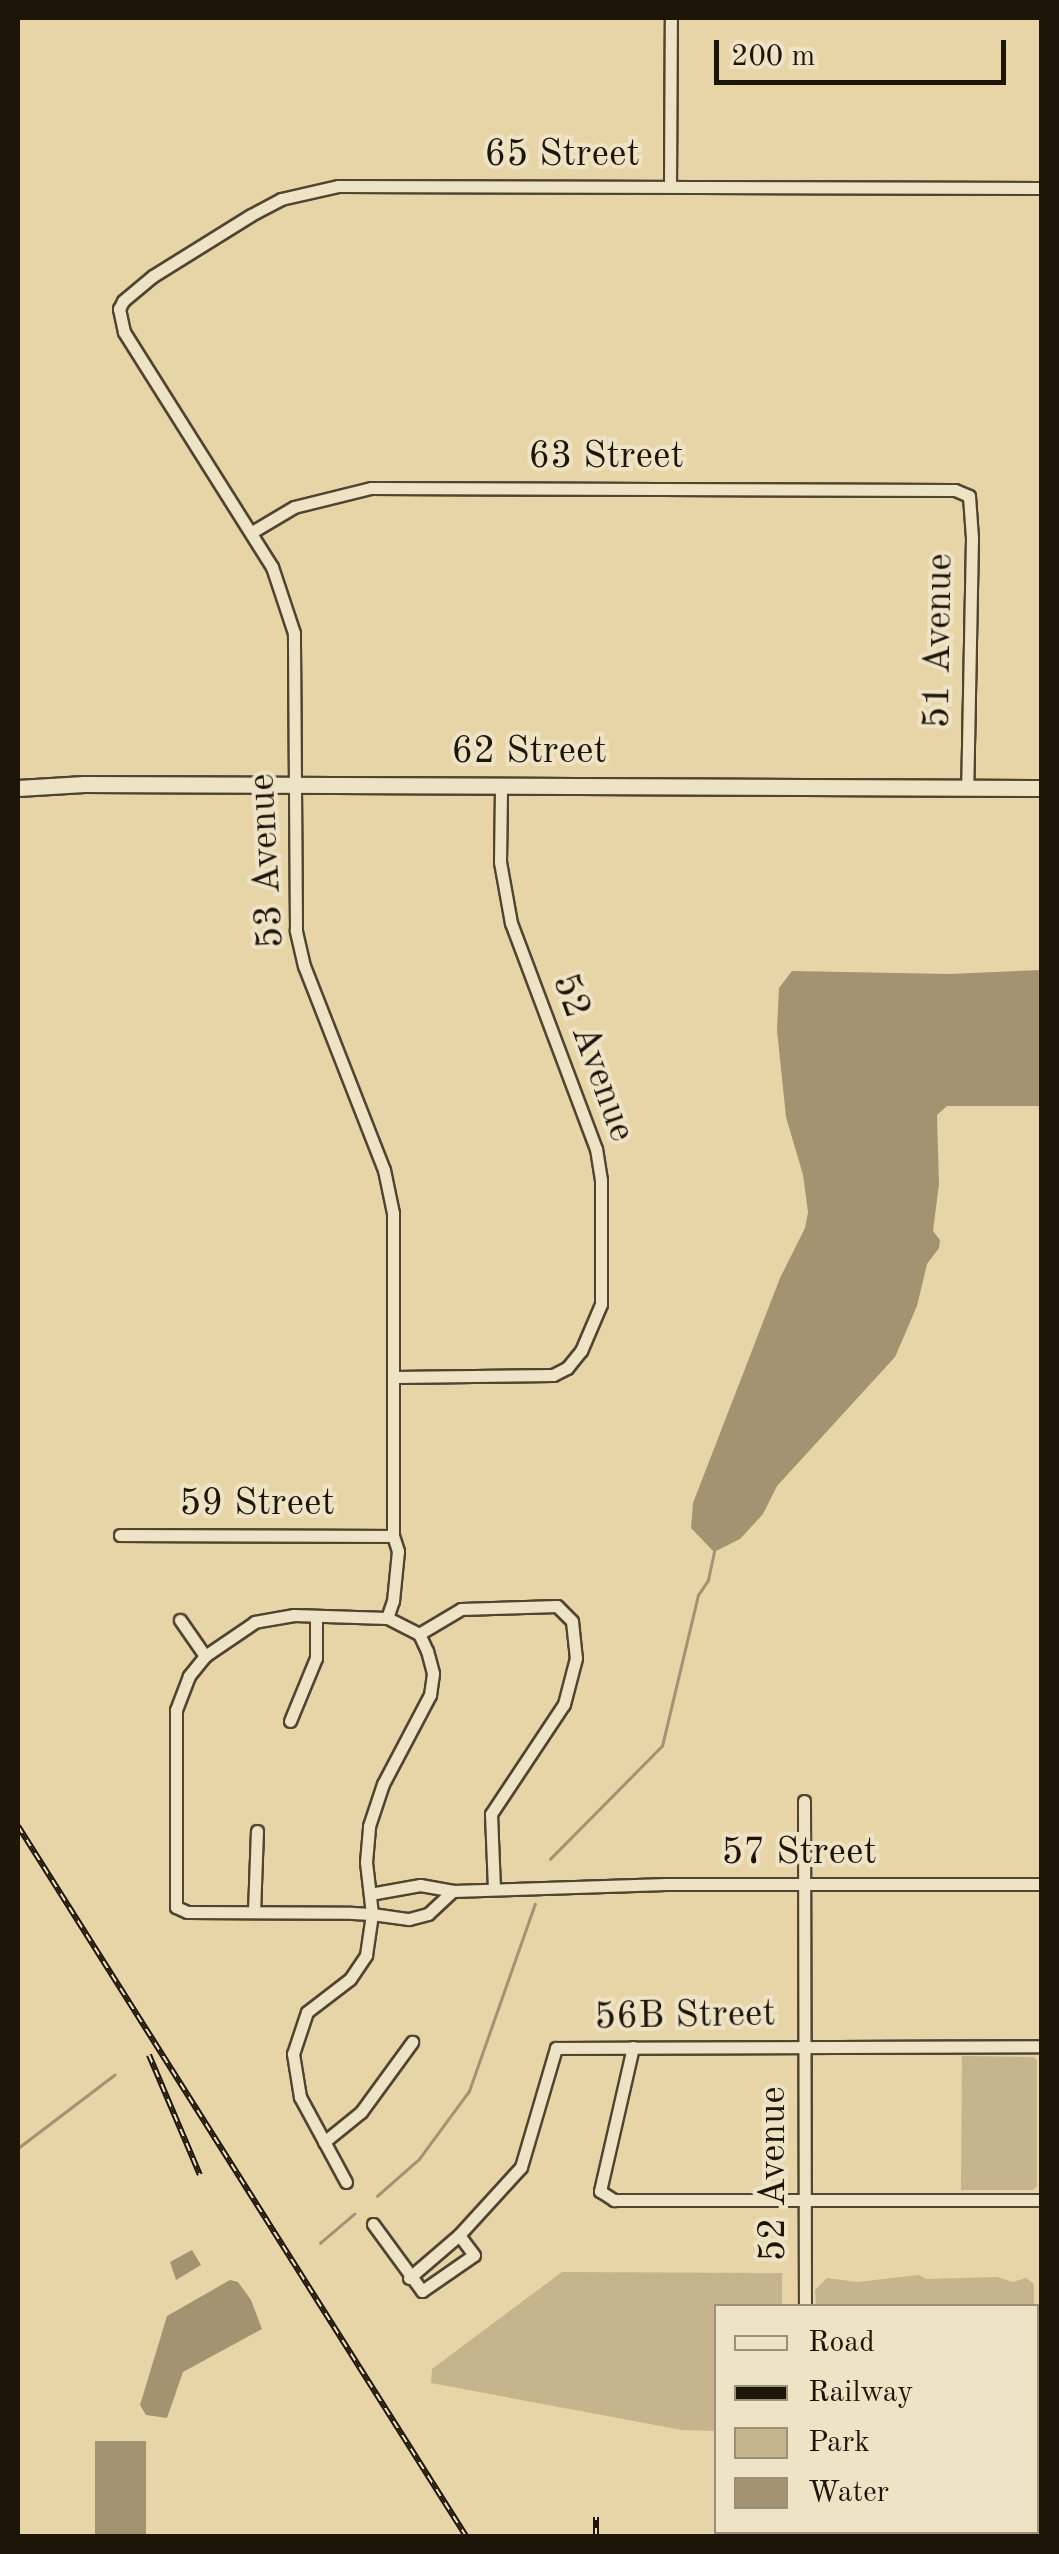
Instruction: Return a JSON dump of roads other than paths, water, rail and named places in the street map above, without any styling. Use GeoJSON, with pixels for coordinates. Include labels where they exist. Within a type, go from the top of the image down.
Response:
{"type":"FeatureCollection","features":[{"type":"Feature","properties":{"kind":"main road","name":"62 Street"},"geometry":{"type":"LineString","coordinates":[[18,788],[1042,788]]}},
{"type":"Feature","properties":{"kind":"street"},"geometry":{"type":"LineString","coordinates":[[670,18],[670,186]]}},
{"type":"Feature","properties":{"kind":"street","name":"65 Street"},"geometry":{"type":"LineString","coordinates":[[119,309],[127,296],[154,276],[251,215],[305,192],[338,186],[1042,188]]}},
{"type":"Feature","properties":{"kind":"street","name":"53 Avenue"},"geometry":{"type":"LineString","coordinates":[[119,309],[124,332],[252,532],[278,580],[294,633],[292,786],[298,946],[390,1186],[397,1577],[387,1618]]}},
{"type":"Feature","properties":{"kind":"street","name":"63 Street"},"geometry":{"type":"LineString","coordinates":[[252,532],[294,507],[371,488],[942,488],[969,496]]}},
{"type":"Feature","properties":{"kind":"street","name":"51 Avenue"},"geometry":{"type":"LineString","coordinates":[[968,788],[969,496]]}},
{"type":"Feature","properties":{"kind":"street","name":"52 Avenue"},"geometry":{"type":"LineString","coordinates":[[395,1377],[553,1375],[567,1368],[581,1351],[601,1304],[602,1180],[590,1129],[511,923],[500,862],[501,786]]}},
{"type":"Feature","properties":{"kind":"street","name":"59 Street"},"geometry":{"type":"LineString","coordinates":[[120,1534],[394,1536]]}},
{"type":"Feature","properties":{"kind":"street"},"geometry":{"type":"LineString","coordinates":[[419,1634],[462,1609],[557,1606],[572,1621],[576,1658],[564,1704],[491,1814],[494,1888]]}},
{"type":"Feature","properties":{"kind":"street"},"geometry":{"type":"LineString","coordinates":[[290,1720],[316,1658],[316,1616]]}},
{"type":"Feature","properties":{"kind":"street"},"geometry":{"type":"LineString","coordinates":[[346,2182],[294,2076],[297,2032],[315,2003],[360,1968],[372,1914],[366,1862],[372,1816],[383,1784],[430,1695],[432,1673],[419,1634],[387,1618],[316,1616],[255,1622],[206,1656],[189,1676],[176,1710],[176,1907],[187,1912],[372,1914],[408,1919],[428,1914],[454,1891]]}},
{"type":"Feature","properties":{"kind":"street"},"geometry":{"type":"LineString","coordinates":[[180,1620],[206,1656]]}},
{"type":"Feature","properties":{"kind":"street","name":"52 Avenue"},"geometry":{"type":"LineString","coordinates":[[804,1801],[805,2304]]}},
{"type":"Feature","properties":{"kind":"street"},"geometry":{"type":"LineString","coordinates":[[254,1912],[257,1831]]}},
{"type":"Feature","properties":{"kind":"street","name":"57 Street"},"geometry":{"type":"LineString","coordinates":[[370,1894],[420,1885],[454,1891],[1042,1884]]}},
{"type":"Feature","properties":{"kind":"street"},"geometry":{"type":"LineString","coordinates":[[324,2142],[361,2112],[412,2042]]}},
{"type":"Feature","properties":{"kind":"street","name":"56B Street"},"geometry":{"type":"LineString","coordinates":[[409,2278],[459,2235],[521,2168],[556,2048],[1042,2046]]}},
{"type":"Feature","properties":{"kind":"street"},"geometry":{"type":"LineString","coordinates":[[633,2047],[600,2191],[614,2200],[1042,2200]]}},
{"type":"Feature","properties":{"kind":"street"},"geometry":{"type":"LineString","coordinates":[[374,2224],[422,2291],[474,2255],[459,2235]]}},
{"type":"Feature","properties":{"kind":"water"},"geometry":{"type":"Polygon","coordinates":[[[1041,970],[1041,1106],[947,1106],[937,1115],[939,1184],[933,1231],[940,1240],[939,1248],[927,1264],[917,1306],[895,1357],[777,1486],[763,1514],[740,1539],[714,1552],[691,1528],[693,1503],[780,1278],[805,1228],[808,1212],[803,1175],[786,1117],[777,1030],[779,988],[792,971],[949,974],[1041,970]]]}},
{"type":"Feature","properties":{"kind":"water"},"geometry":{"type":"Polygon","coordinates":[[[192,2250],[201,2265],[176,2280],[170,2262],[192,2250]]]}},
{"type":"Feature","properties":{"kind":"water"},"geometry":{"type":"Polygon","coordinates":[[[230,2280],[238,2282],[251,2300],[262,2329],[183,2372],[167,2418],[146,2415],[140,2405],[167,2316],[230,2280]]]}},
{"type":"Feature","properties":{"kind":"water"},"geometry":{"type":"Polygon","coordinates":[[[95,2441],[146,2441],[146,2535],[95,2535],[95,2441]]]}},
{"type":"Feature","properties":{"kind":"waterway"},"geometry":{"type":"LineString","coordinates":[[550,1859],[662,1746],[698,1595],[708,1580],[714,1552]]}},
{"type":"Feature","properties":{"kind":"waterway"},"geometry":{"type":"LineString","coordinates":[[377,2196],[419,2159],[469,2091],[535,1904]]}},
{"type":"Feature","properties":{"kind":"waterway"},"geometry":{"type":"LineString","coordinates":[[18,2148],[114,2075]]}},
{"type":"Feature","properties":{"kind":"waterway"},"geometry":{"type":"LineString","coordinates":[[320,2243],[354,2214]]}},
{"type":"Feature","properties":{"kind":"railway"},"geometry":{"type":"LineString","coordinates":[[18,1826],[466,2536]]}},
{"type":"Feature","properties":{"kind":"railway"},"geometry":{"type":"LineString","coordinates":[[149,2055],[200,2175]]}},
{"type":"Feature","properties":{"kind":"railway"},"geometry":{"type":"LineString","coordinates":[[596,2517],[596,2536]]}}]}
